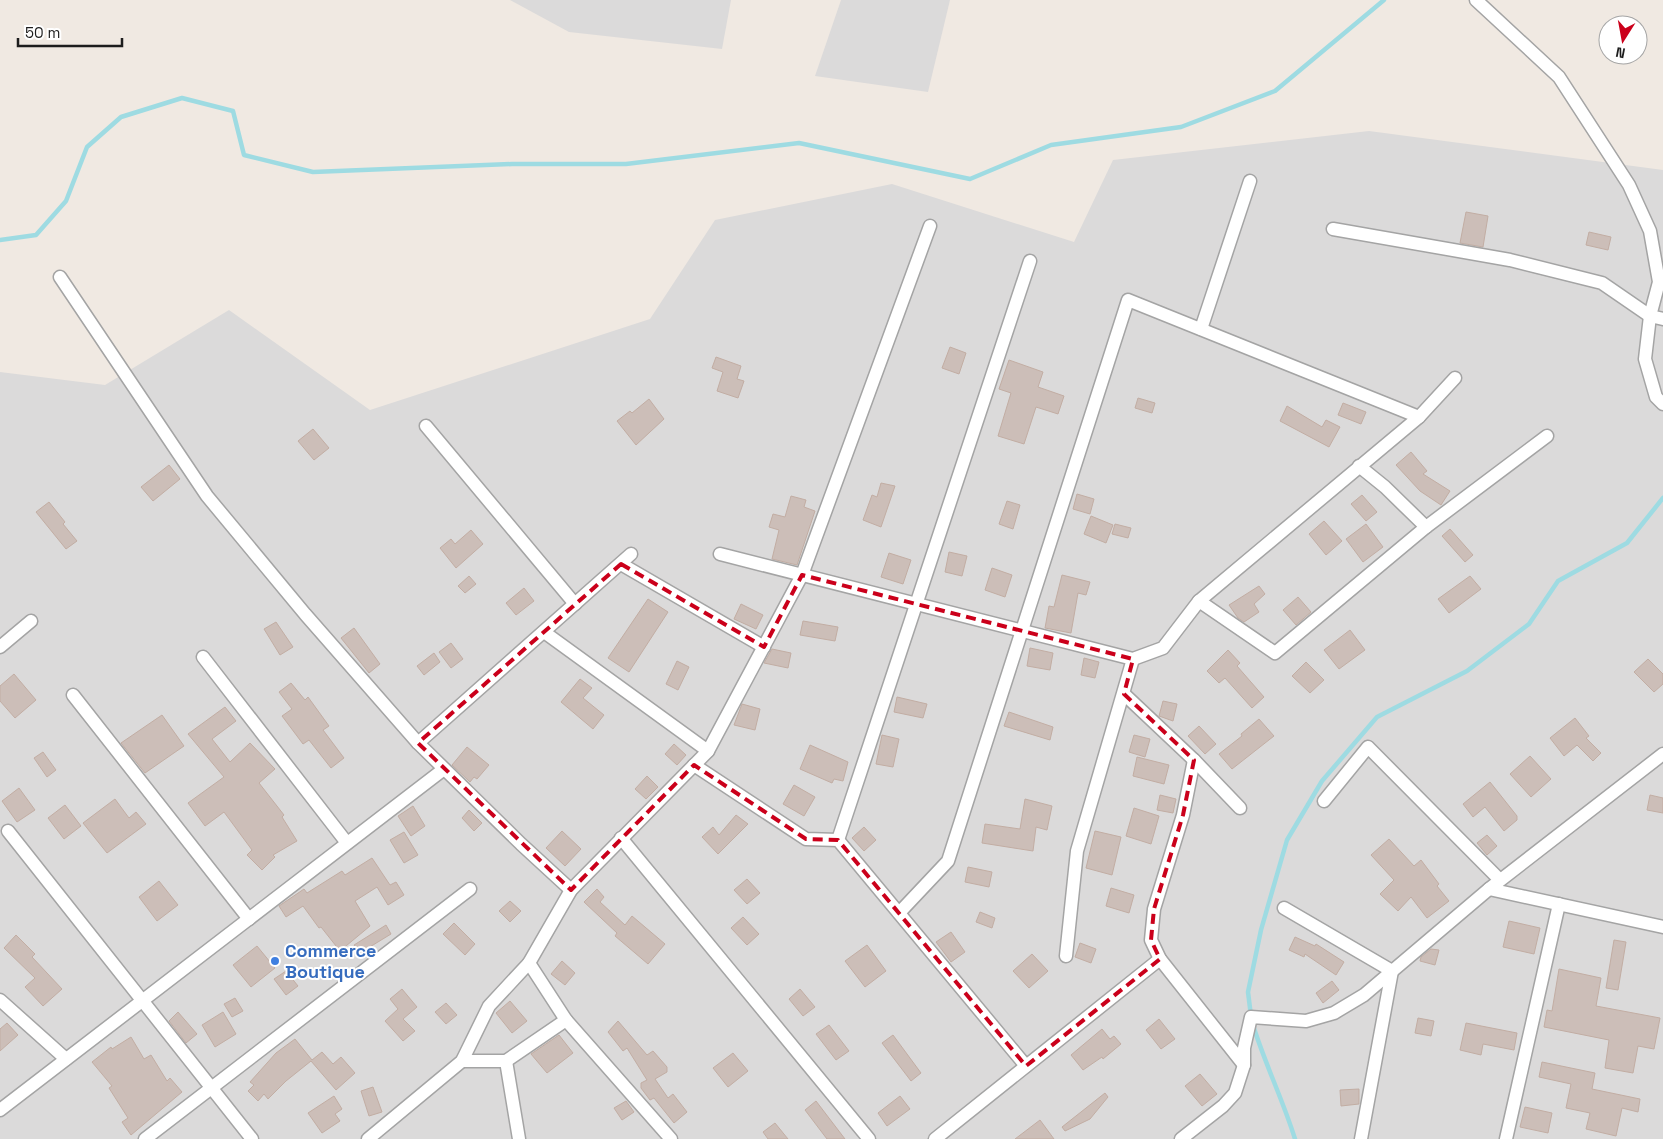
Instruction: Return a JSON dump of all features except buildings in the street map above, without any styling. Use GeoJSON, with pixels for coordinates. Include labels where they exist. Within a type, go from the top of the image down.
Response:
{"type":"FeatureCollection","features":[{"type":"Feature","properties":{"kind":"street"},"geometry":{"type":"LineString","coordinates":[[1476,0],[1559,77],[1629,185],[1650,231],[1659,282],[1650,316],[1645,359],[1656,397],[1663,404]]}},
{"type":"Feature","properties":{"kind":"street"},"geometry":{"type":"LineString","coordinates":[[1201,329],[1250,181]]}},
{"type":"Feature","properties":{"kind":"street"},"geometry":{"type":"LineString","coordinates":[[368,1139],[462,1061],[489,1006],[529,963],[571,890],[708,751],[802,575],[930,226]]}},
{"type":"Feature","properties":{"kind":"street"},"geometry":{"type":"LineString","coordinates":[[1333,229],[1510,260],[1602,283],[1650,316],[1663,319]]}},
{"type":"Feature","properties":{"kind":"street"},"geometry":{"type":"LineString","coordinates":[[838,840],[1030,261]]}},
{"type":"Feature","properties":{"kind":"street"},"geometry":{"type":"LineString","coordinates":[[60,277],[206,496],[305,614],[418,743],[571,890]]}},
{"type":"Feature","properties":{"kind":"street"},"geometry":{"type":"LineString","coordinates":[[899,913],[948,861],[1128,300],[1419,417]]}},
{"type":"Feature","properties":{"kind":"street"},"geometry":{"type":"LineString","coordinates":[[720,554],[1134,659],[1163,648],[1199,601],[1419,417],[1455,378]]}},
{"type":"Feature","properties":{"kind":"street"},"geometry":{"type":"LineString","coordinates":[[426,426],[575,604]]}},
{"type":"Feature","properties":{"kind":"street"},"geometry":{"type":"LineString","coordinates":[[1199,601],[1275,653],[1426,527],[1547,436]]}},
{"type":"Feature","properties":{"kind":"street"},"geometry":{"type":"LineString","coordinates":[[1360,466],[1386,487],[1426,527]]}},
{"type":"Feature","properties":{"kind":"street"},"geometry":{"type":"LineString","coordinates":[[418,743],[631,554]]}},
{"type":"Feature","properties":{"kind":"street"},"geometry":{"type":"LineString","coordinates":[[621,564],[764,647]]}},
{"type":"Feature","properties":{"kind":"street"},"geometry":{"type":"LineString","coordinates":[[0,647],[31,621]]}},
{"type":"Feature","properties":{"kind":"street"},"geometry":{"type":"LineString","coordinates":[[544,632],[708,751]]}},
{"type":"Feature","properties":{"kind":"street"},"geometry":{"type":"LineString","coordinates":[[203,657],[347,843]]}},
{"type":"Feature","properties":{"kind":"street"},"geometry":{"type":"LineString","coordinates":[[1066,956],[1077,851],[1134,659]]}},
{"type":"Feature","properties":{"kind":"street"},"geometry":{"type":"LineString","coordinates":[[73,694],[249,918]]}},
{"type":"Feature","properties":{"kind":"street"},"geometry":{"type":"LineString","coordinates":[[1124,694],[1194,760],[1240,808]]}},
{"type":"Feature","properties":{"kind":"street"},"geometry":{"type":"LineString","coordinates":[[1324,802],[1368,747],[1500,880]]}},
{"type":"Feature","properties":{"kind":"street"},"geometry":{"type":"LineString","coordinates":[[1180,1139],[1223,1106],[1235,1093],[1244,1065],[1244,1048],[1251,1017],[1306,1021],[1334,1013],[1364,995],[1500,880],[1663,754]]}},
{"type":"Feature","properties":{"kind":"street"},"geometry":{"type":"LineString","coordinates":[[1194,760],[1183,815],[1154,909],[1151,940],[1160,959],[1244,1065]]}},
{"type":"Feature","properties":{"kind":"street"},"geometry":{"type":"LineString","coordinates":[[694,765],[806,839],[838,840],[1026,1066]]}},
{"type":"Feature","properties":{"kind":"street"},"geometry":{"type":"LineString","coordinates":[[0,1110],[444,768]]}},
{"type":"Feature","properties":{"kind":"street"},"geometry":{"type":"LineString","coordinates":[[8,831],[252,1139]]}},
{"type":"Feature","properties":{"kind":"street"},"geometry":{"type":"LineString","coordinates":[[621,838],[869,1139]]}},
{"type":"Feature","properties":{"kind":"street"},"geometry":{"type":"LineString","coordinates":[[145,1139],[470,889]]}},
{"type":"Feature","properties":{"kind":"street"},"geometry":{"type":"LineString","coordinates":[[1489,889],[1663,927]]}},
{"type":"Feature","properties":{"kind":"street"},"geometry":{"type":"LineString","coordinates":[[1506,1139],[1559,904]]}},
{"type":"Feature","properties":{"kind":"street"},"geometry":{"type":"LineString","coordinates":[[1284,908],[1392,971]]}},
{"type":"Feature","properties":{"kind":"street"},"geometry":{"type":"LineString","coordinates":[[935,1139],[1160,959]]}},
{"type":"Feature","properties":{"kind":"street"},"geometry":{"type":"LineString","coordinates":[[529,963],[566,1020],[671,1139]]}},
{"type":"Feature","properties":{"kind":"street"},"geometry":{"type":"LineString","coordinates":[[1361,1139],[1392,971]]}},
{"type":"Feature","properties":{"kind":"street"},"geometry":{"type":"LineString","coordinates":[[3,1007],[66,1059]]}},
{"type":"Feature","properties":{"kind":"street"},"geometry":{"type":"LineString","coordinates":[[462,1061],[506,1061],[566,1020]]}},
{"type":"Feature","properties":{"kind":"street"},"geometry":{"type":"LineString","coordinates":[[506,1061],[519,1139]]}},
{"type":"Feature","properties":{"kind":"highlighted area"},"geometry":{"type":"Polygon","coordinates":[[[621,564],[764,647],[802,575],[1133,659],[1124,694],[1194,760],[1183,815],[1154,909],[1151,940],[1160,959],[1026,1066],[838,840],[806,839],[694,765],[571,890],[418,743],[621,564]]]}},
{"type":"Feature","properties":{"kind":"shaded area"},"geometry":{"type":"Polygon","coordinates":[[[510,0],[731,0],[722,49],[569,32],[510,0]]]}},
{"type":"Feature","properties":{"kind":"shaded area"},"geometry":{"type":"Polygon","coordinates":[[[841,0],[950,0],[928,92],[815,76],[841,0]]]}},
{"type":"Feature","properties":{"kind":"shaded area"},"geometry":{"type":"Polygon","coordinates":[[[1369,131],[1663,170],[1663,1139],[0,1139],[0,372],[105,385],[229,310],[370,410],[650,319],[715,220],[892,184],[1074,242],[1113,160],[1369,131]]]}},
{"type":"Feature","properties":{"kind":"waterway"},"geometry":{"type":"LineString","coordinates":[[0,240],[36,235],[66,201],[87,147],[121,117],[182,98],[233,111],[244,155],[313,172],[512,164],[626,164],[799,143],[970,179],[1051,145],[1181,127],[1275,91],[1384,0]]}},
{"type":"Feature","properties":{"kind":"waterway"},"geometry":{"type":"LineString","coordinates":[[1251,1016],[1248,992],[1261,930],[1287,840],[1322,781],[1377,717],[1467,671],[1529,624],[1558,581],[1627,543],[1663,498]]}},
{"type":"Feature","properties":{"kind":"waterway"},"geometry":{"type":"LineString","coordinates":[[1253,1025],[1295,1139]]}},
{"type":"Feature","properties":{"kind":"place","name":"Commerce Boutique"},"geometry":{"type":"Point","coordinates":[275,961]}}]}
